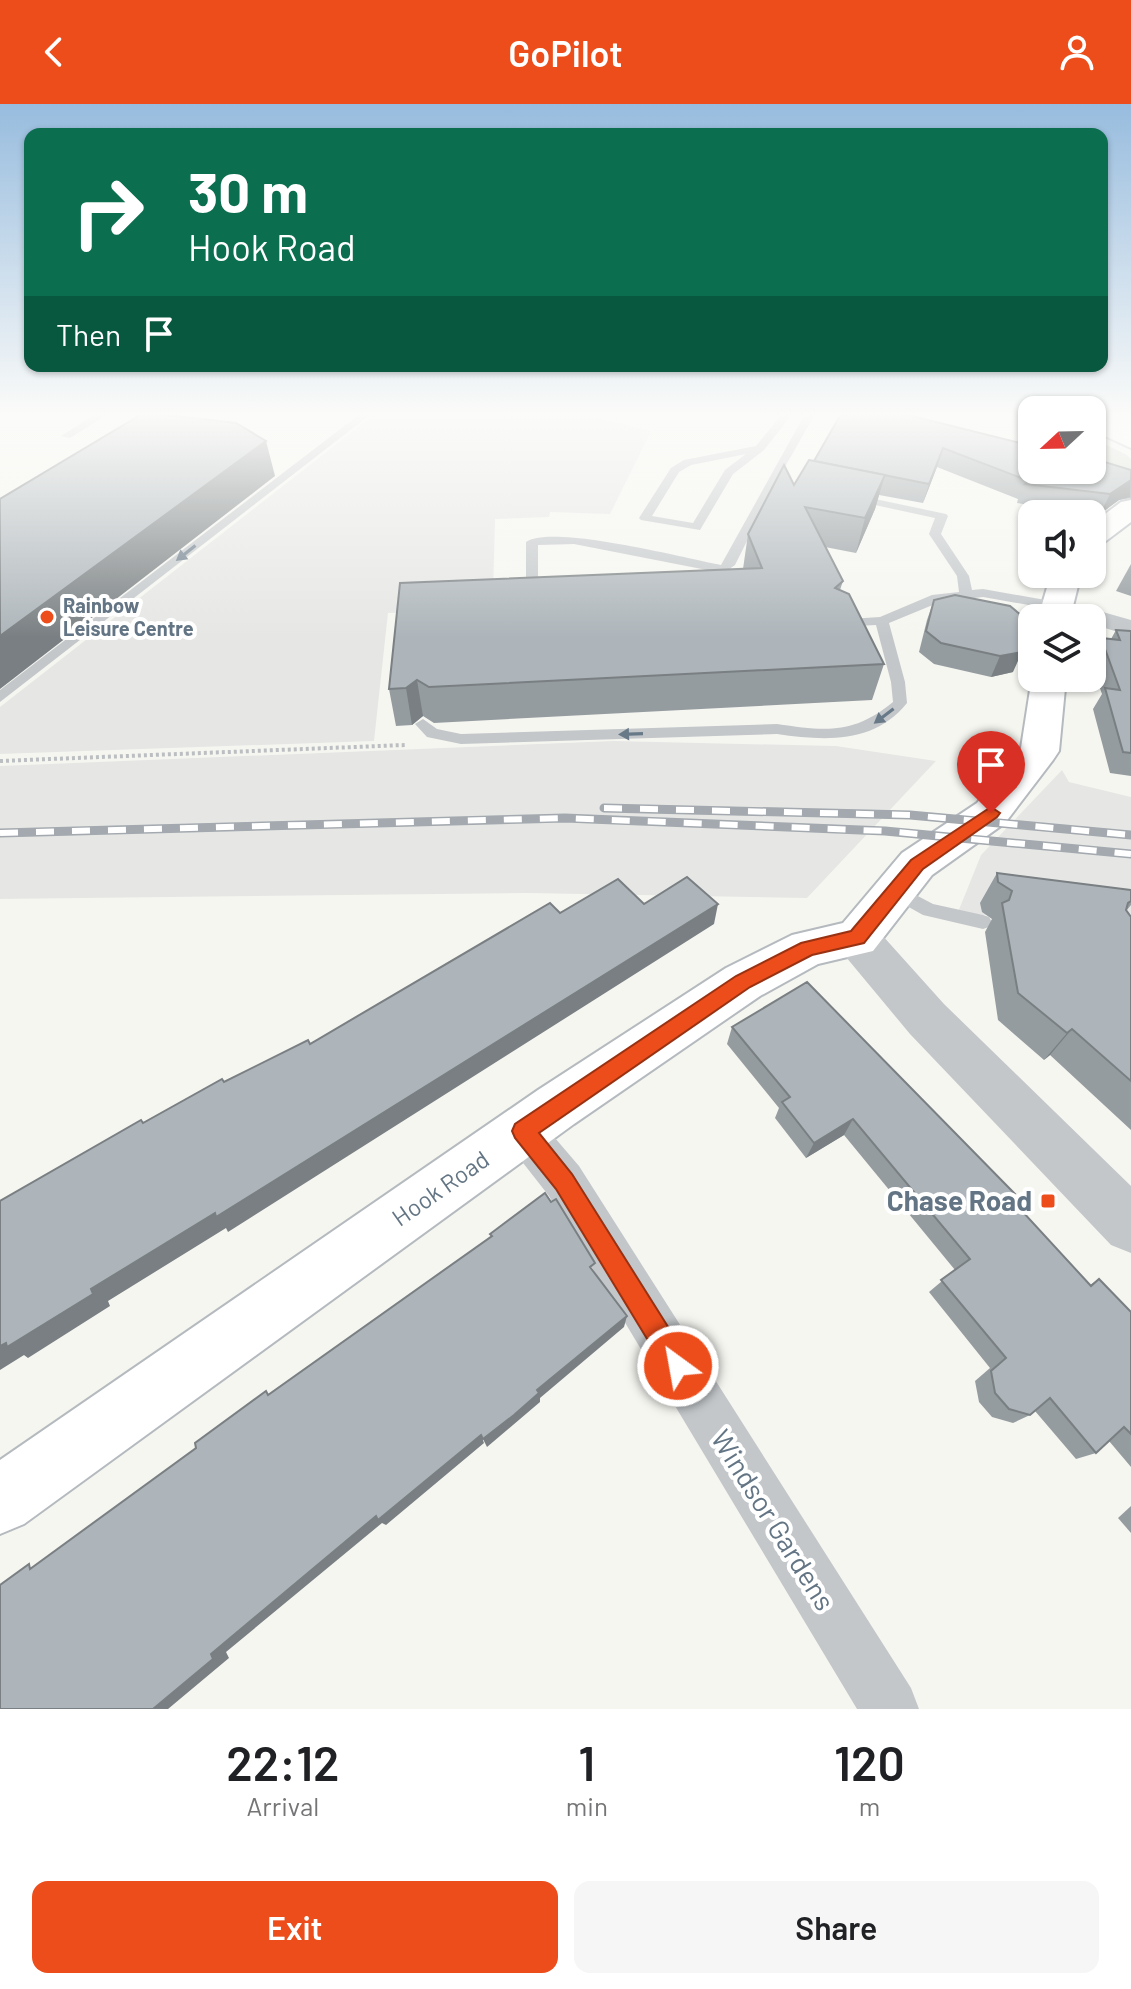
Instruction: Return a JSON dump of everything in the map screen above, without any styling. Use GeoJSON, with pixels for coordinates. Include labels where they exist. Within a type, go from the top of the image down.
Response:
{"type":"FeatureCollection","features":[{"type":"Feature","properties":{"kind":"main road"},"geometry":{"type":"LineString","coordinates":[[1106,527],[1131,508]]}},
{"type":"Feature","properties":{"kind":"main road"},"geometry":{"type":"LineString","coordinates":[[857,938],[917,864],[991,813],[1040,751],[1047,692]]}},
{"type":"Feature","properties":{"kind":"main road","name":"Hook Road"},"geometry":{"type":"LineString","coordinates":[[0,1500],[523,1131],[743,982],[808,948],[857,938]]}},
{"type":"Feature","properties":{"kind":"street"},"geometry":{"type":"LineString","coordinates":[[1106,623],[1131,628]]}},
{"type":"Feature","properties":{"kind":"street"},"geometry":{"type":"LineString","coordinates":[[857,938],[927,1019],[1131,1225]]}},
{"type":"Feature","properties":{"kind":"street","name":"Windsor Gardens"},"geometry":{"type":"LineString","coordinates":[[523,1131],[564,1181],[890,1709]]}},
{"type":"Feature","properties":{"kind":"lane"},"geometry":{"type":"LineString","coordinates":[[0,697],[269,489]]}},
{"type":"Feature","properties":{"kind":"lane"},"geometry":{"type":"LineString","coordinates":[[663,489],[645,518],[696,527],[719,489]]}},
{"type":"Feature","properties":{"kind":"lane"},"geometry":{"type":"LineString","coordinates":[[685,587],[710,580],[729,565],[767,489]]}},
{"type":"Feature","properties":{"kind":"lane"},"geometry":{"type":"LineString","coordinates":[[849,497],[942,516],[935,534],[963,576],[966,595]]}},
{"type":"Feature","properties":{"kind":"lane"},"geometry":{"type":"LineString","coordinates":[[548,594],[532,594],[532,542],[574,540],[723,569]]}},
{"type":"Feature","properties":{"kind":"lane"},"geometry":{"type":"LineString","coordinates":[[836,623],[882,621],[937,598],[966,595],[1015,597],[1034,604]]}},
{"type":"Feature","properties":{"kind":"lane"},"geometry":{"type":"LineString","coordinates":[[423,724],[432,733],[461,739],[777,729],[827,737],[860,733],[900,703],[901,690],[882,638],[882,621]]}},
{"type":"Feature","properties":{"kind":"lane"},"geometry":{"type":"LineString","coordinates":[[895,891],[929,910],[983,922]]}},
{"type":"Feature","properties":{"kind":"path"},"geometry":{"type":"LineString","coordinates":[[0,761],[420,745],[461,739]]}},
{"type":"Feature","properties":{"kind":"shaded area"},"geometry":{"type":"Polygon","coordinates":[[[279,489],[622,489],[610,514],[550,512],[549,517],[495,519],[493,592],[426,612],[388,613],[374,741],[0,754],[0,707],[279,489]]]}},
{"type":"Feature","properties":{"kind":"shaded area"},"geometry":{"type":"Polygon","coordinates":[[[614,741],[836,746],[936,761],[807,898],[526,893],[0,899],[0,766],[614,741]]]}},
{"type":"Feature","properties":{"kind":"shaded area"},"geometry":{"type":"Polygon","coordinates":[[[1062,770],[1069,782],[1131,797],[1131,932],[958,912],[981,855],[1062,770]]]}},
{"type":"Feature","properties":{"kind":"building"},"geometry":{"type":"Polygon","coordinates":[[[17,489],[201,489],[0,636],[0,499],[17,489]]]}},
{"type":"Feature","properties":{"kind":"building"},"geometry":{"type":"Polygon","coordinates":[[[772,489],[879,489],[865,518],[805,507],[843,581],[835,588],[849,594],[884,664],[429,687],[417,680],[406,688],[389,689],[400,583],[762,568],[748,534],[772,489]]]}},
{"type":"Feature","properties":{"kind":"building"},"geometry":{"type":"Polygon","coordinates":[[[1067,489],[1118,489],[1110,494],[1067,489]]]}},
{"type":"Feature","properties":{"kind":"building"},"geometry":{"type":"Polygon","coordinates":[[[955,595],[1010,606],[1018,613],[1018,653],[1000,656],[941,643],[926,631],[934,600],[955,595]]]}},
{"type":"Feature","properties":{"kind":"building"},"geometry":{"type":"Polygon","coordinates":[[[1116,630],[1131,631],[1131,753],[1123,752],[1106,692],[1106,688],[1120,690],[1106,652],[1106,639],[1120,640],[1116,630]]]}},
{"type":"Feature","properties":{"kind":"building"},"geometry":{"type":"Polygon","coordinates":[[[997,873],[1131,890],[1131,901],[1126,910],[1131,917],[1131,1081],[1072,1029],[1067,1033],[1018,993],[1002,903],[1009,900],[1012,891],[998,882],[997,873]]]}},
{"type":"Feature","properties":{"kind":"building"},"geometry":{"type":"Polygon","coordinates":[[[687,877],[718,904],[216,1217],[215,1213],[91,1289],[93,1294],[7,1347],[6,1343],[0,1346],[0,1201],[141,1120],[143,1123],[222,1079],[224,1082],[308,1040],[310,1044],[550,903],[560,913],[618,879],[644,904],[687,877]]]}},
{"type":"Feature","properties":{"kind":"building"},"geometry":{"type":"Polygon","coordinates":[[[807,982],[1015,1194],[1010,1198],[1091,1286],[1099,1279],[1131,1312],[1131,1434],[1124,1427],[1096,1453],[1050,1398],[1030,1415],[1009,1409],[995,1393],[991,1371],[1006,1358],[941,1280],[970,1259],[853,1119],[814,1143],[782,1102],[790,1097],[732,1027],[807,982]]]}},
{"type":"Feature","properties":{"kind":"building"},"geometry":{"type":"Polygon","coordinates":[[[545,1193],[551,1202],[556,1199],[595,1263],[590,1267],[627,1316],[537,1390],[539,1393],[514,1415],[483,1439],[481,1435],[378,1520],[376,1516],[211,1654],[213,1659],[153,1709],[0,1709],[0,1585],[29,1564],[30,1569],[196,1448],[195,1443],[266,1391],[268,1395],[492,1236],[490,1234],[545,1193]]]}},
{"type":"Feature","properties":{"kind":"railway"},"geometry":{"type":"LineString","coordinates":[[604,808],[910,815],[1131,835]]}},
{"type":"Feature","properties":{"kind":"railway"},"geometry":{"type":"LineString","coordinates":[[0,833],[565,818],[885,831],[1131,854]]}},
{"type":"Feature","properties":{"kind":"place","name":"Rainbow Leisure Centre"},"geometry":{"type":"Point","coordinates":[47,617]}},
{"type":"Feature","properties":{"kind":"place","name":"Chase Road"},"geometry":{"type":"Point","coordinates":[1048,1201]}},
{"type":"Feature","properties":{"kind":"route"},"geometry":{"type":"LineString","coordinates":[[678,1366],[564,1181],[523,1131],[743,982],[808,948],[857,938],[917,864],[991,813]]}}]}
